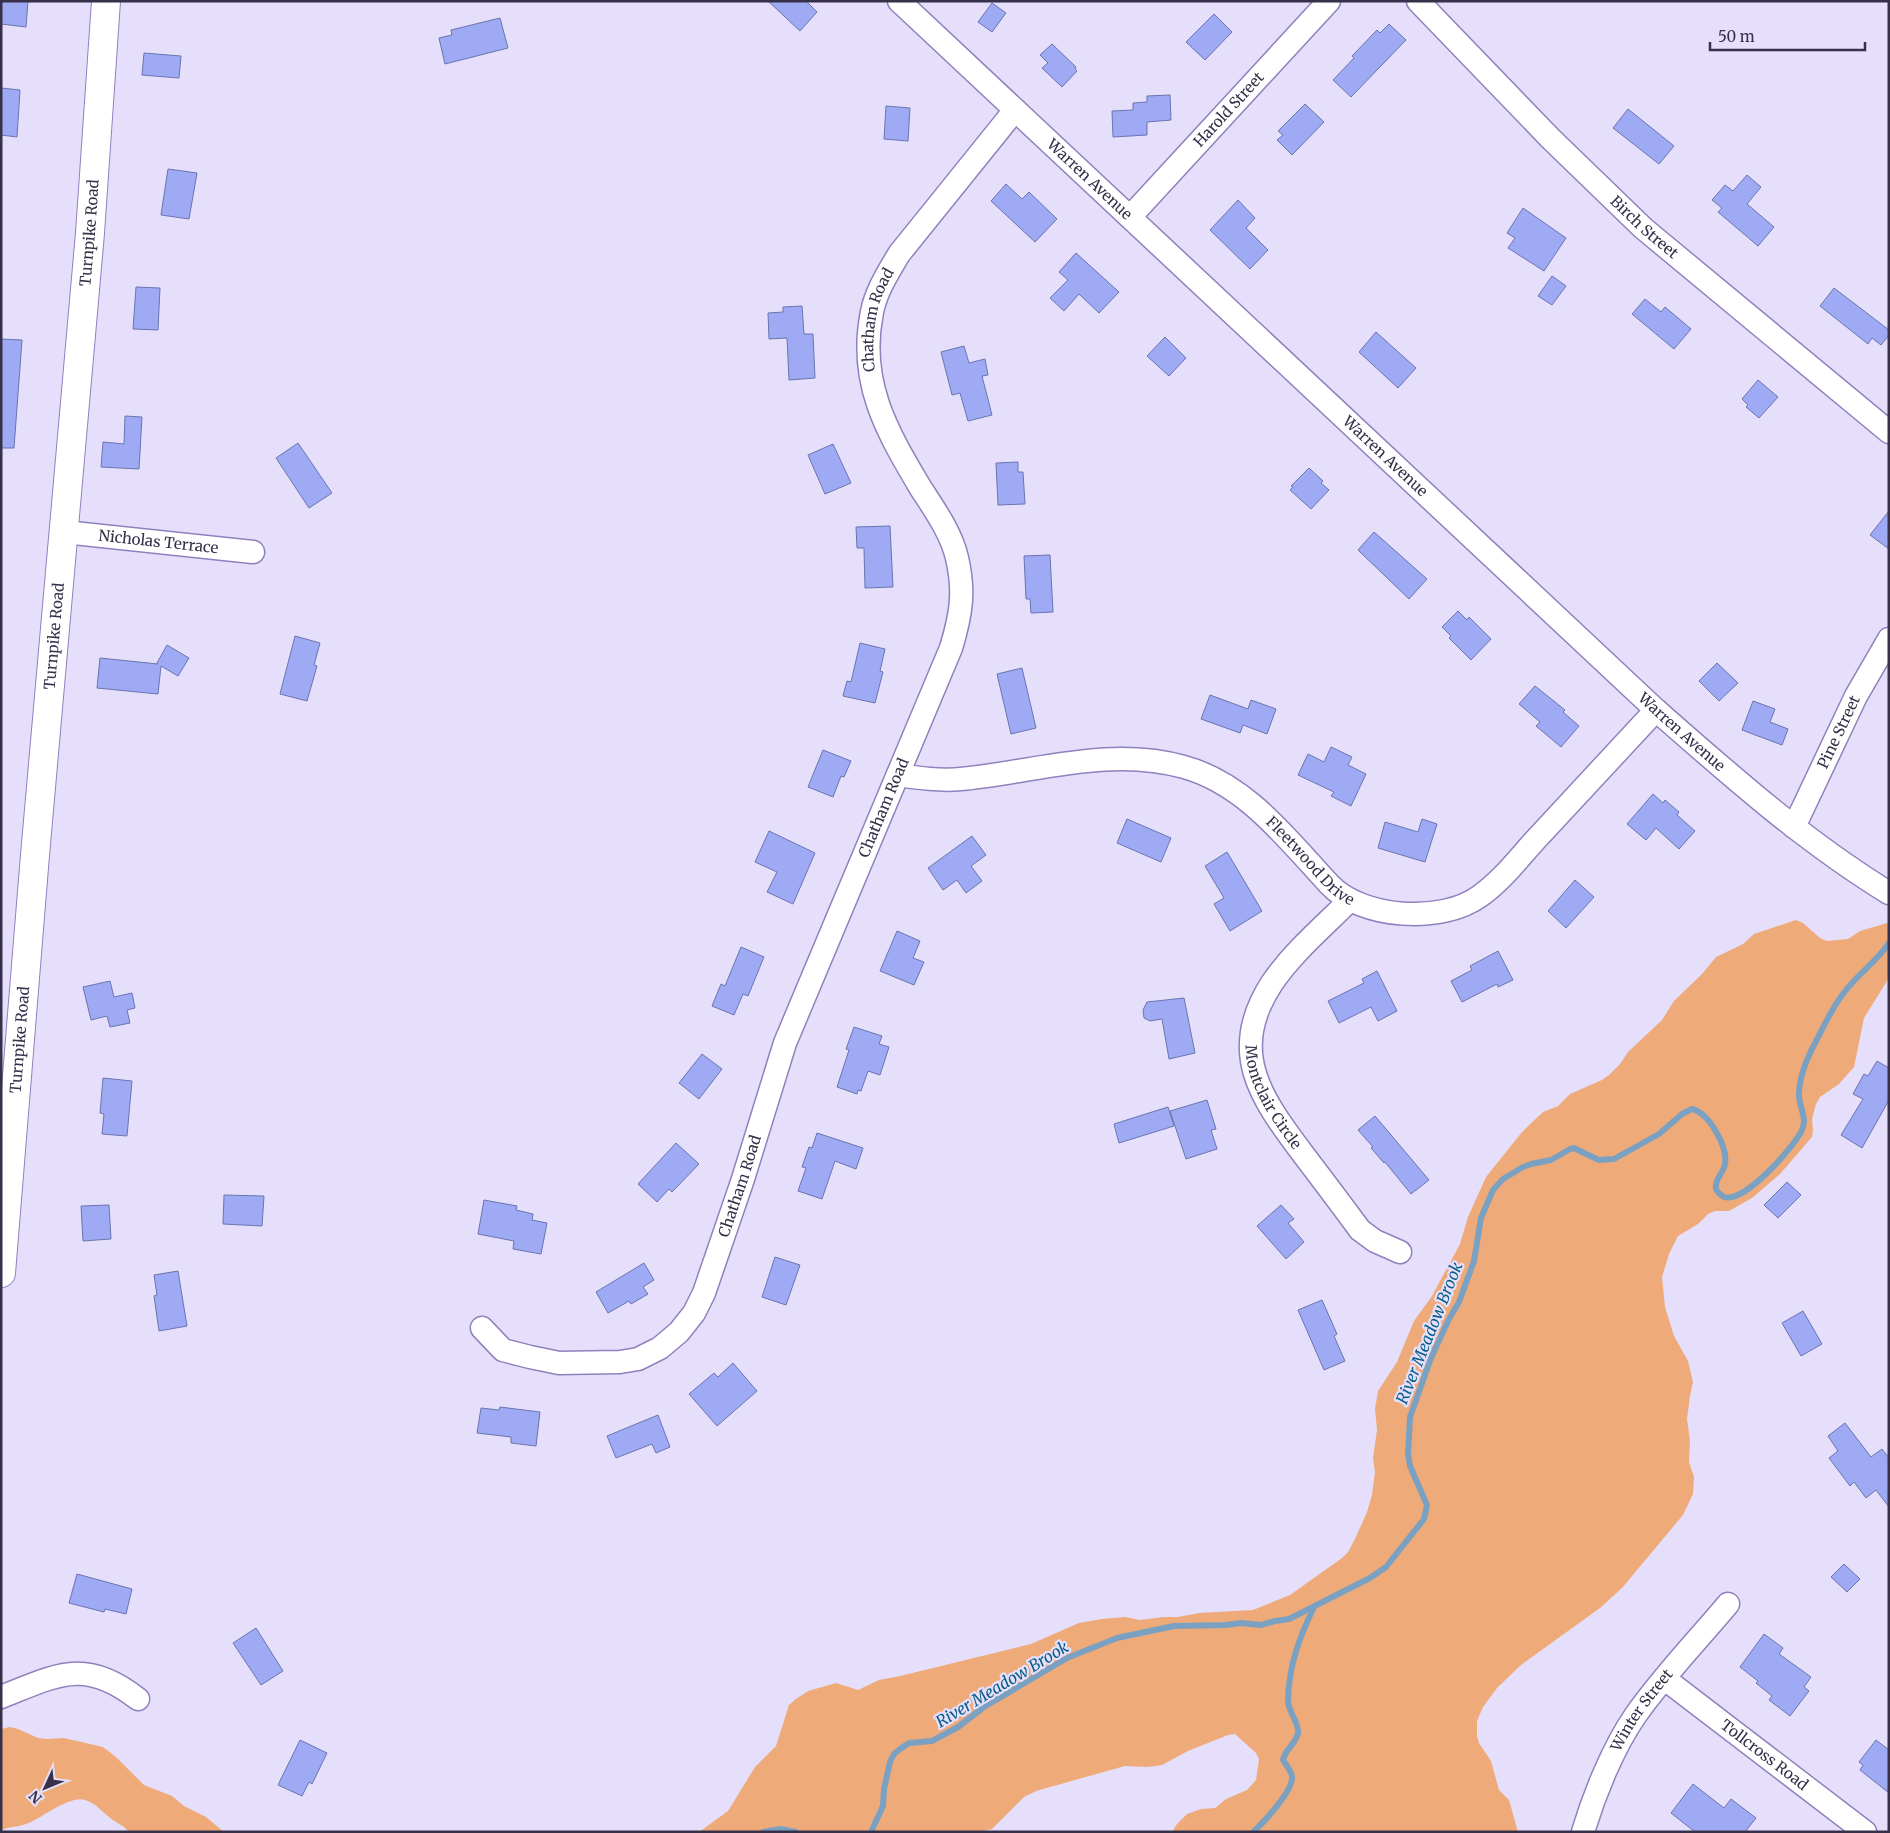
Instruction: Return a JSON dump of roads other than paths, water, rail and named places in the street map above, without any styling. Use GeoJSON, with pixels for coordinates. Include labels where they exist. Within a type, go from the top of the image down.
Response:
{"type":"FeatureCollection","features":[{"type":"Feature","properties":{"kind":"main road","name":"Turnpike Road"},"geometry":{"type":"LineString","coordinates":[[1,1273],[35,855],[90,233],[106,1]]}},
{"type":"Feature","properties":{"kind":"street","name":"Warren Avenue"},"geometry":{"type":"LineString","coordinates":[[899,1],[1656,710],[1794,827],[1889,893]]}},
{"type":"Feature","properties":{"kind":"street","name":"Harold Street"},"geometry":{"type":"LineString","coordinates":[[1130,218],[1329,1]]}},
{"type":"Feature","properties":{"kind":"street","name":"Birch Street"},"geometry":{"type":"LineString","coordinates":[[1418,1],[1550,138],[1643,228],[1889,432]]}},
{"type":"Feature","properties":{"kind":"street","name":"Chatham Road"},"geometry":{"type":"LineString","coordinates":[[482,1328],[503,1350],[530,1357],[559,1363],[620,1362],[638,1359],[660,1348],[679,1332],[694,1313],[704,1293],[743,1179],[786,1043],[951,648],[961,617],[962,592],[957,557],[945,528],[897,449],[881,415],[870,381],[868,344],[872,311],[885,278],[899,254],[1015,110]]}},
{"type":"Feature","properties":{"kind":"street","name":"Nicholas Terrace"},"geometry":{"type":"LineString","coordinates":[[64,532],[253,552]]}},
{"type":"Feature","properties":{"kind":"street","name":"Pine Street"},"geometry":{"type":"LineString","coordinates":[[1794,827],[1856,696],[1889,640]]}},
{"type":"Feature","properties":{"kind":"street","name":"Fleetwood Drive"},"geometry":{"type":"LineString","coordinates":[[898,775],[930,779],[960,779],[1100,759],[1134,758],[1163,761],[1210,776],[1239,794],[1283,835],[1329,885],[1350,900],[1380,910],[1397,913],[1418,913],[1452,909],[1480,896],[1507,870],[1656,710]]}},
{"type":"Feature","properties":{"kind":"street","name":"Montclair Circle"},"geometry":{"type":"LineString","coordinates":[[1350,900],[1287,964],[1265,995],[1252,1034],[1252,1064],[1260,1090],[1277,1119],[1360,1230],[1375,1242],[1400,1252]]}},
{"type":"Feature","properties":{"kind":"street","name":"Winter Street"},"geometry":{"type":"LineString","coordinates":[[1583,1832],[1591,1806],[1615,1752],[1634,1717],[1728,1604]]}},
{"type":"Feature","properties":{"kind":"street"},"geometry":{"type":"LineString","coordinates":[[1,1697],[48,1679],[72,1673],[84,1673],[105,1679],[138,1699]]}},
{"type":"Feature","properties":{"kind":"street","name":"Tollcross Road"},"geometry":{"type":"LineString","coordinates":[[1665,1679],[1864,1832]]}},
{"type":"Feature","properties":{"kind":"waterway","name":"River Meadow Brook"},"geometry":{"type":"LineString","coordinates":[[871,1832],[883,1806],[884,1789],[890,1762],[894,1754],[909,1743],[932,1741],[958,1727],[984,1707],[1067,1658],[1117,1638],[1174,1626],[1241,1623],[1261,1625],[1289,1619],[1370,1578],[1386,1567],[1424,1519],[1427,1505],[1410,1466],[1408,1454],[1410,1417],[1431,1358],[1459,1302],[1474,1261],[1481,1218],[1493,1190],[1503,1179],[1523,1167],[1551,1160],[1570,1149],[1574,1148],[1599,1160],[1614,1159],[1659,1134],[1682,1114],[1692,1109],[1705,1117],[1711,1124],[1724,1149],[1725,1164],[1716,1182],[1717,1190],[1724,1197],[1733,1197],[1744,1192],[1779,1161],[1802,1130],[1804,1121],[1799,1093],[1800,1083],[1810,1053],[1843,994],[1889,943]]}},
{"type":"Feature","properties":{"kind":"waterway"},"geometry":{"type":"LineString","coordinates":[[1253,1832],[1277,1806],[1291,1783],[1291,1773],[1283,1760],[1298,1733],[1297,1725],[1288,1704],[1290,1675],[1299,1641],[1314,1607]]}},
{"type":"Feature","properties":{"kind":"waterway","name":"River Meadow Brook"},"geometry":{"type":"LineString","coordinates":[[763,1832],[780,1829],[796,1832]]}}]}
